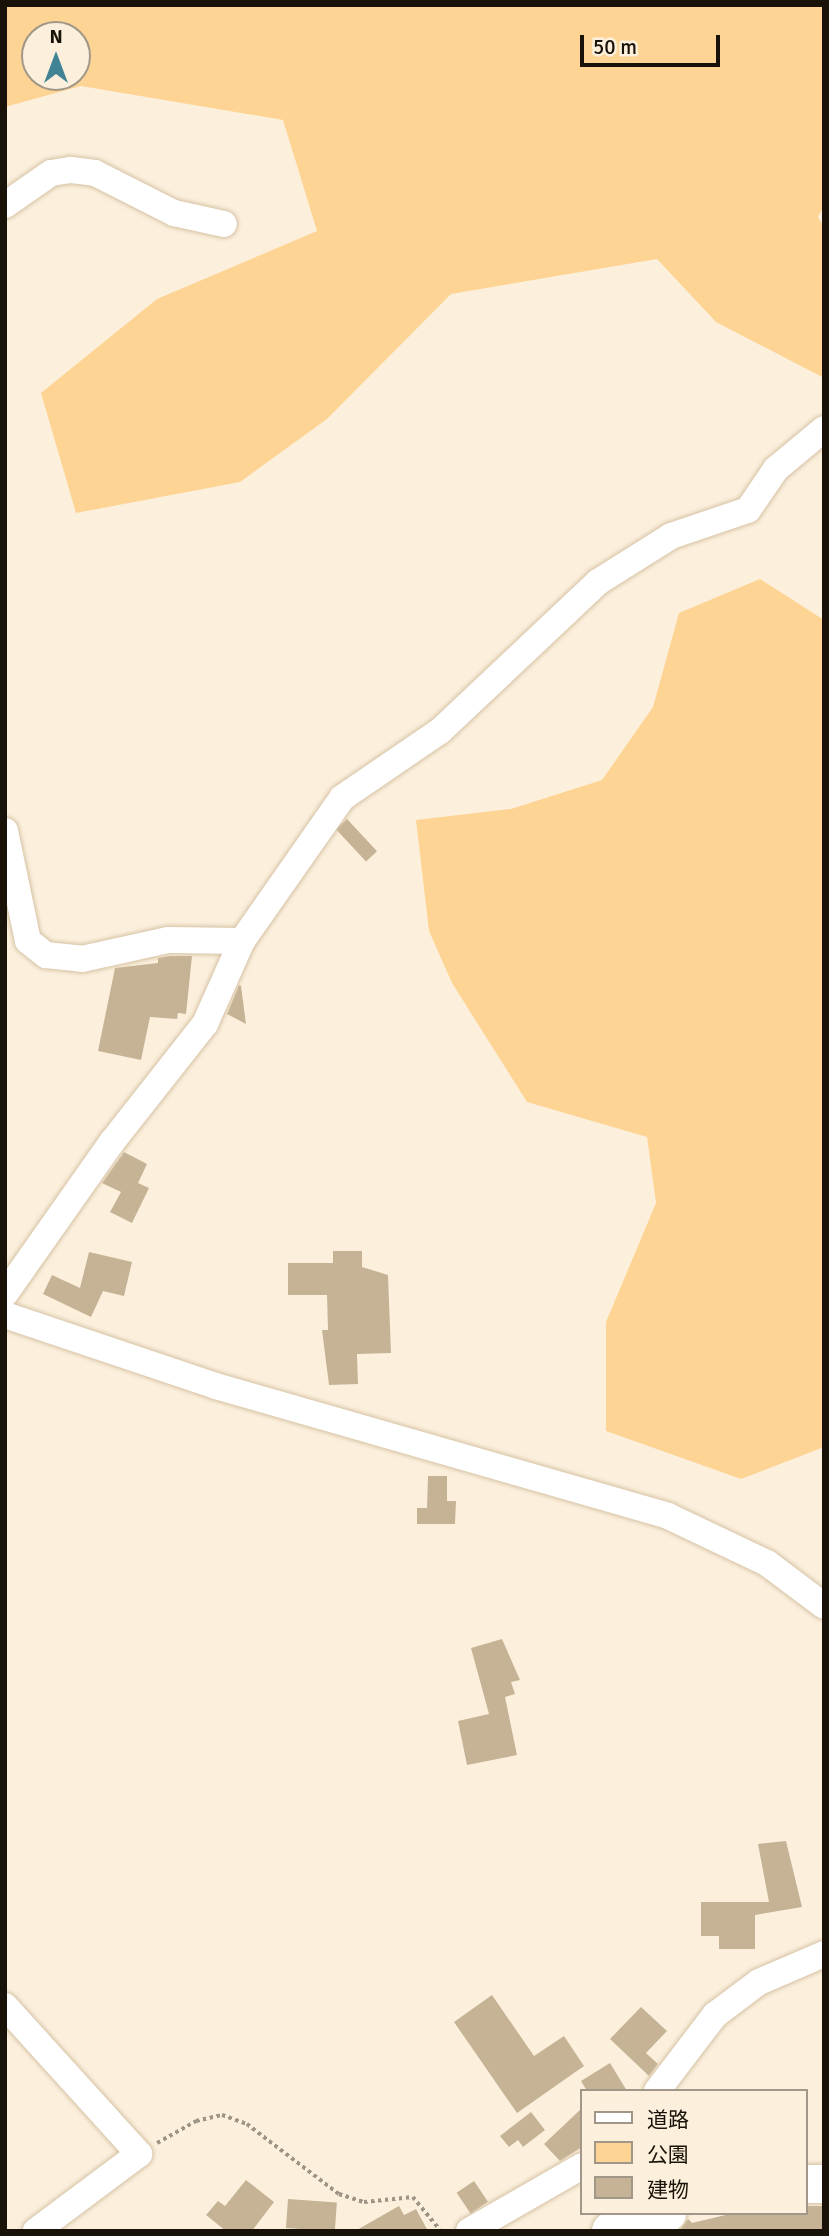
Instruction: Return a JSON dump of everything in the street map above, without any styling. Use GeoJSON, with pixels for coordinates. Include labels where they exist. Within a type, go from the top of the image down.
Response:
{"type":"FeatureCollection","features":[{"type":"Feature","properties":{"kind":"highway"},"geometry":{"type":"LineString","coordinates":[[611,2231],[661,2215]]}},
{"type":"Feature","properties":{"kind":"street"},"geometry":{"type":"LineString","coordinates":[[5,205],[51,173],[71,170],[95,173],[174,213],[225,224]]}},
{"type":"Feature","properties":{"kind":"street"},"geometry":{"type":"LineString","coordinates":[[5,1294],[112,1142],[205,1024],[242,941],[342,798],[440,731],[598,582],[671,536],[748,510],[776,469],[824,429]]}},
{"type":"Feature","properties":{"kind":"street"},"geometry":{"type":"LineString","coordinates":[[5,831],[28,941],[46,955],[82,959],[168,940],[242,941]]}},
{"type":"Feature","properties":{"kind":"street"},"geometry":{"type":"LineString","coordinates":[[5,1315],[216,1386],[668,1516],[767,1563],[824,1606]]}},
{"type":"Feature","properties":{"kind":"street"},"geometry":{"type":"LineString","coordinates":[[659,2089],[715,2015],[759,1982],[824,1954]]}},
{"type":"Feature","properties":{"kind":"street"},"geometry":{"type":"LineString","coordinates":[[5,2006],[139,2154],[36,2231]]}},
{"type":"Feature","properties":{"kind":"street"},"geometry":{"type":"LineString","coordinates":[[469,2231],[580,2167]]}},
{"type":"Feature","properties":{"kind":"path"},"geometry":{"type":"LineString","coordinates":[[139,2154],[196,2120],[222,2115],[247,2124],[339,2194],[364,2202],[413,2197],[441,2231]]}},
{"type":"Feature","properties":{"kind":"green space"},"geometry":{"type":"Polygon","coordinates":[[[5,5],[824,5],[824,206],[818,217],[824,227],[824,378],[716,322],[657,259],[451,294],[327,419],[240,482],[76,513],[41,393],[157,299],[317,231],[283,120],[91,88],[91,21],[21,21],[21,91],[63,91],[5,107],[5,5]]]}},
{"type":"Feature","properties":{"kind":"green space"},"geometry":{"type":"Polygon","coordinates":[[[760,579],[824,620],[824,1447],[741,1479],[606,1431],[606,1322],[656,1203],[647,1137],[527,1102],[452,983],[429,931],[416,820],[511,809],[602,780],[653,707],[679,613],[760,579]]]}},
{"type":"Feature","properties":{"kind":"building"},"geometry":{"type":"Polygon","coordinates":[[[347,819],[377,851],[366,861],[336,829],[347,819]]]}},
{"type":"Feature","properties":{"kind":"building"},"geometry":{"type":"Polygon","coordinates":[[[192,956],[186,1014],[178,1013],[177,1019],[150,1017],[141,1060],[98,1051],[115,968],[158,963],[158,958],[192,956]]]}},
{"type":"Feature","properties":{"kind":"building"},"geometry":{"type":"Polygon","coordinates":[[[239,985],[241,986],[246,1024],[227,1014],[239,985]]]}},
{"type":"Feature","properties":{"kind":"building"},"geometry":{"type":"Polygon","coordinates":[[[124,1152],[147,1164],[138,1183],[149,1188],[132,1223],[110,1212],[121,1192],[102,1183],[124,1152]]]}},
{"type":"Feature","properties":{"kind":"building"},"geometry":{"type":"Polygon","coordinates":[[[333,1251],[362,1251],[362,1267],[388,1275],[391,1353],[357,1354],[358,1384],[329,1385],[322,1330],[328,1330],[327,1295],[288,1295],[288,1263],[333,1263],[333,1251]]]}},
{"type":"Feature","properties":{"kind":"building"},"geometry":{"type":"Polygon","coordinates":[[[89,1252],[132,1262],[124,1296],[103,1291],[91,1317],[43,1294],[52,1275],[80,1288],[89,1252]]]}},
{"type":"Feature","properties":{"kind":"building"},"geometry":{"type":"Polygon","coordinates":[[[428,1476],[447,1476],[447,1501],[456,1501],[455,1524],[417,1524],[417,1508],[427,1508],[428,1476]]]}},
{"type":"Feature","properties":{"kind":"building"},"geometry":{"type":"Polygon","coordinates":[[[502,1639],[520,1680],[511,1682],[515,1694],[505,1697],[517,1755],[467,1765],[458,1721],[489,1714],[471,1648],[502,1639]]]}},
{"type":"Feature","properties":{"kind":"building"},"geometry":{"type":"Polygon","coordinates":[[[786,1841],[802,1907],[755,1915],[755,1949],[719,1949],[719,1936],[701,1936],[701,1902],[769,1902],[758,1844],[786,1841]]]}},
{"type":"Feature","properties":{"kind":"building"},"geometry":{"type":"Polygon","coordinates":[[[492,1995],[534,2056],[564,2036],[584,2066],[517,2113],[454,2022],[492,1995]]]}},
{"type":"Feature","properties":{"kind":"building"},"geometry":{"type":"Polygon","coordinates":[[[641,2007],[667,2031],[646,2053],[658,2064],[649,2076],[610,2039],[641,2007]]]}},
{"type":"Feature","properties":{"kind":"building"},"geometry":{"type":"Polygon","coordinates":[[[610,2063],[626,2089],[586,2089],[581,2081],[610,2063]]]}},
{"type":"Feature","properties":{"kind":"building"},"geometry":{"type":"Polygon","coordinates":[[[580,2110],[580,2148],[560,2161],[544,2144],[580,2110]]]}},
{"type":"Feature","properties":{"kind":"building"},"geometry":{"type":"Polygon","coordinates":[[[531,2112],[545,2130],[523,2147],[518,2140],[509,2147],[500,2136],[531,2112]]]}},
{"type":"Feature","properties":{"kind":"building"},"geometry":{"type":"Polygon","coordinates":[[[246,2180],[274,2202],[252,2231],[226,2231],[206,2215],[218,2201],[225,2206],[246,2180]]]}},
{"type":"Feature","properties":{"kind":"building"},"geometry":{"type":"Polygon","coordinates":[[[474,2181],[488,2202],[471,2213],[457,2193],[474,2181]]]}},
{"type":"Feature","properties":{"kind":"building"},"geometry":{"type":"Polygon","coordinates":[[[288,2199],[337,2202],[335,2231],[286,2228],[288,2199]]]}},
{"type":"Feature","properties":{"kind":"building"},"geometry":{"type":"Polygon","coordinates":[[[399,2206],[404,2215],[416,2209],[428,2231],[355,2231],[399,2206]]]}},
{"type":"Feature","properties":{"kind":"building"},"geometry":{"type":"Polygon","coordinates":[[[808,2206],[824,2206],[824,2231],[679,2231],[688,2219],[692,2223],[726,2215],[808,2215],[808,2206]]]}}]}
